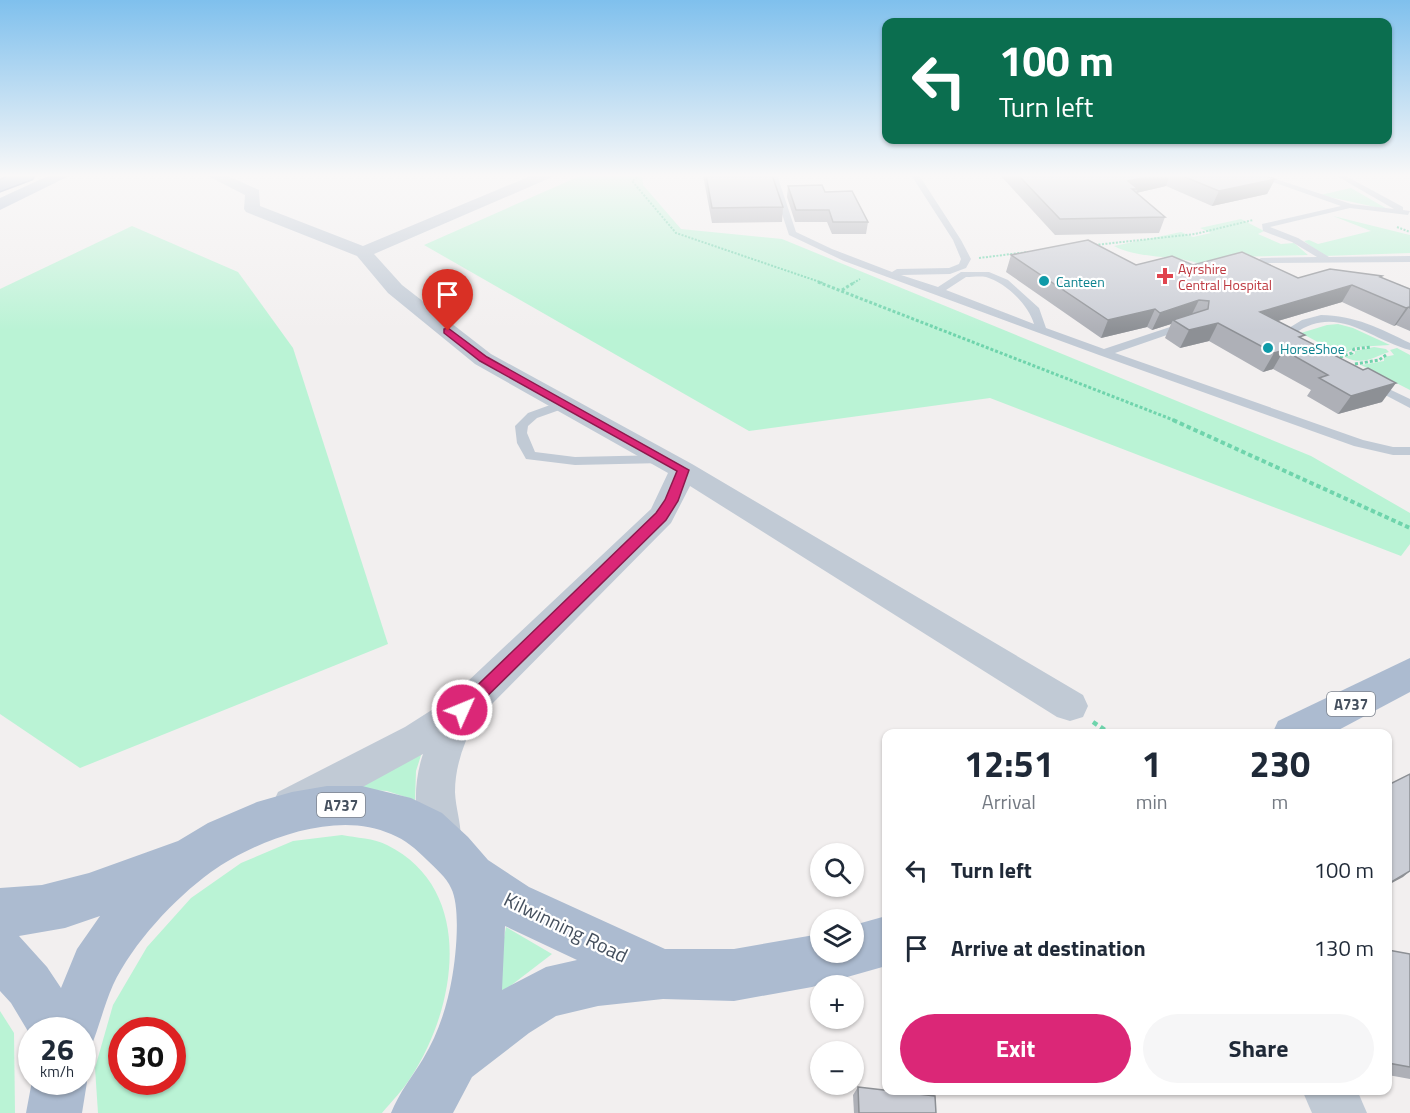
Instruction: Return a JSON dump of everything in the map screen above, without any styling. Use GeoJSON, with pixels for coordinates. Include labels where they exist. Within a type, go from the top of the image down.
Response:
{"type":"FeatureCollection","features":[{"type":"Feature","properties":{"kind":"main road","name":"A737"},"geometry":{"type":"LineString","coordinates":[[1302,729],[1410,675]]}},
{"type":"Feature","properties":{"kind":"main road","name":"A737"},"geometry":{"type":"LineString","coordinates":[[0,912],[28,911],[57,905],[110,888],[195,856],[253,825],[308,808],[359,804],[405,816],[457,859],[481,925],[479,980],[456,1057],[419,1113]]}},
{"type":"Feature","properties":{"kind":"main road","name":"A737"},"geometry":{"type":"LineString","coordinates":[[76,1017],[99,959],[145,902],[195,856]]}},
{"type":"Feature","properties":{"kind":"main road","name":"Kilwinning Road"},"geometry":{"type":"LineString","coordinates":[[457,859],[512,904],[663,974]]}},
{"type":"Feature","properties":{"kind":"main road"},"geometry":{"type":"LineString","coordinates":[[864,947],[882,942]]}},
{"type":"Feature","properties":{"kind":"main road"},"geometry":{"type":"LineString","coordinates":[[0,953],[29,985],[49,1017]]}},
{"type":"Feature","properties":{"kind":"main road","name":"Kilwinning Road"},"geometry":{"type":"LineString","coordinates":[[456,1057],[510,1014],[546,993],[598,980],[663,974],[734,975],[810,962]]}},
{"type":"Feature","properties":{"kind":"main road"},"geometry":{"type":"LineString","coordinates":[[54,1113],[57,1095]]}},
{"type":"Feature","properties":{"kind":"street"},"geometry":{"type":"LineString","coordinates":[[298,227],[363,252],[395,289],[483,359],[673,465],[1070,706]]}},
{"type":"Feature","properties":{"kind":"street"},"geometry":{"type":"LineString","coordinates":[[363,252],[422,227]]}},
{"type":"Feature","properties":{"kind":"street"},"geometry":{"type":"LineString","coordinates":[[253,825],[418,738],[462,710],[661,516],[671,501],[673,465]]}},
{"type":"Feature","properties":{"kind":"street"},"geometry":{"type":"LineString","coordinates":[[457,859],[435,811],[434,785],[445,740],[462,710]]}},
{"type":"Feature","properties":{"kind":"street"},"geometry":{"type":"LineString","coordinates":[[1330,1095],[1341,1113]]}},
{"type":"Feature","properties":{"kind":"lane"},"geometry":{"type":"LineString","coordinates":[[790,227],[792,232],[844,259],[939,291],[1042,331],[1359,443],[1393,451],[1410,451]]}},
{"type":"Feature","properties":{"kind":"lane"},"geometry":{"type":"LineString","coordinates":[[885,272],[950,271],[963,266],[966,259],[949,227]]}},
{"type":"Feature","properties":{"kind":"lane"},"geometry":{"type":"LineString","coordinates":[[1265,227],[1295,240],[1327,260]]}},
{"type":"Feature","properties":{"kind":"lane"},"geometry":{"type":"LineString","coordinates":[[1261,261],[1410,259]]}},
{"type":"Feature","properties":{"kind":"lane"},"geometry":{"type":"LineString","coordinates":[[939,291],[964,274],[986,274],[1005,282],[1035,310],[1042,331]]}},
{"type":"Feature","properties":{"kind":"lane"},"geometry":{"type":"LineString","coordinates":[[1301,348],[1293,342],[1288,333],[1307,321],[1324,319],[1369,328],[1410,347]]}},
{"type":"Feature","properties":{"kind":"lane"},"geometry":{"type":"LineString","coordinates":[[1103,353],[1195,322]]}},
{"type":"Feature","properties":{"kind":"lane"},"geometry":{"type":"LineString","coordinates":[[1360,378],[1410,404]]}},
{"type":"Feature","properties":{"kind":"lane"},"geometry":{"type":"LineString","coordinates":[[564,404],[527,417],[520,426],[519,434],[531,456],[575,461],[673,465]]}},
{"type":"Feature","properties":{"kind":"path"},"geometry":{"type":"LineString","coordinates":[[671,227],[676,233],[842,290],[1206,434],[1410,528]]}},
{"type":"Feature","properties":{"kind":"path"},"geometry":{"type":"LineString","coordinates":[[1092,245],[1195,234],[1225,227]]}},
{"type":"Feature","properties":{"kind":"path"},"geometry":{"type":"LineString","coordinates":[[966,259],[1035,251]]}},
{"type":"Feature","properties":{"kind":"path"},"geometry":{"type":"LineString","coordinates":[[1340,357],[1352,353],[1354,349],[1376,346]]}},
{"type":"Feature","properties":{"kind":"path"},"geometry":{"type":"LineString","coordinates":[[1355,364],[1379,360],[1392,354],[1387,348]]}},
{"type":"Feature","properties":{"kind":"green space"},"geometry":{"type":"Polygon","coordinates":[[[130,227],[238,272],[293,348],[388,644],[80,768],[0,714],[0,289],[130,227]]]}},
{"type":"Feature","properties":{"kind":"green space"},"geometry":{"type":"Polygon","coordinates":[[[465,227],[679,227],[681,229],[782,239],[1311,456],[1410,513],[1410,544],[1401,556],[990,398],[749,431],[424,245],[465,227]]]}},
{"type":"Feature","properties":{"kind":"green space"},"geometry":{"type":"Polygon","coordinates":[[[1256,227],[1264,231],[1258,234],[1281,244],[1294,243],[1308,255],[1236,257],[1208,267],[1185,260],[1137,254],[1114,246],[1181,232],[1193,237],[1211,233],[1200,228],[1256,227]]]}},
{"type":"Feature","properties":{"kind":"green space"},"geometry":{"type":"Polygon","coordinates":[[[1361,227],[1377,227],[1410,235],[1410,253],[1324,256],[1304,241],[1309,240],[1318,244],[1371,231],[1361,227]]]}},
{"type":"Feature","properties":{"kind":"green space"},"geometry":{"type":"Polygon","coordinates":[[[1338,324],[1353,328],[1390,345],[1356,347],[1342,355],[1301,333],[1338,324]]]}},
{"type":"Feature","properties":{"kind":"green space"},"geometry":{"type":"Polygon","coordinates":[[[1374,347],[1386,349],[1389,352],[1362,361],[1345,357],[1355,354],[1355,351],[1374,347]]]}},
{"type":"Feature","properties":{"kind":"green space"},"geometry":{"type":"Polygon","coordinates":[[[1397,348],[1410,355],[1410,390],[1361,365],[1384,361],[1384,357],[1394,355],[1390,350],[1397,348]]]}},
{"type":"Feature","properties":{"kind":"green space"},"geometry":{"type":"Polygon","coordinates":[[[423,749],[416,771],[415,800],[387,791],[359,789],[423,749]]]}},
{"type":"Feature","properties":{"kind":"green space"},"geometry":{"type":"Polygon","coordinates":[[[342,835],[387,845],[415,865],[435,890],[446,919],[450,951],[447,984],[439,1017],[427,1049],[408,1082],[382,1113],[98,1113],[96,1064],[108,1022],[108,1095],[186,1095],[186,1017],[110,1017],[113,1005],[147,947],[191,898],[241,863],[293,841],[342,835]]]}},
{"type":"Feature","properties":{"kind":"green space"},"geometry":{"type":"Polygon","coordinates":[[[506,927],[552,954],[492,1000],[506,927]]]}},
{"type":"Feature","properties":{"kind":"green space"},"geometry":{"type":"Polygon","coordinates":[[[0,1011],[14,1033],[15,1113],[0,1113],[0,1011]]]}},
{"type":"Feature","properties":{"kind":"building"},"geometry":{"type":"Polygon","coordinates":[[[1088,240],[1136,265],[1172,256],[1193,265],[1242,252],[1298,278],[1330,269],[1382,276],[1380,277],[1410,289],[1410,308],[1352,285],[1260,312],[1305,335],[1299,337],[1363,370],[1368,368],[1396,383],[1351,396],[1319,378],[1328,375],[1284,350],[1274,353],[1218,323],[1189,330],[1173,320],[1208,309],[1209,301],[1199,300],[1160,313],[1155,309],[1108,320],[1011,255],[1088,240]]]}},
{"type":"Feature","properties":{"kind":"building"},"geometry":{"type":"Polygon","coordinates":[[[1410,774],[1410,871],[1392,882],[1392,783],[1410,774]]]}},
{"type":"Feature","properties":{"kind":"building"},"geometry":{"type":"Polygon","coordinates":[[[1392,951],[1410,954],[1410,1067],[1392,1064],[1392,951]]]}},
{"type":"Feature","properties":{"kind":"building"},"geometry":{"type":"Polygon","coordinates":[[[864,1088],[882,1090],[882,1095],[935,1096],[936,1113],[859,1113],[858,1095],[864,1095],[864,1088]]]}},
{"type":"Feature","properties":{"kind":"place","name":"Ayrshire Central Hospital"},"geometry":{"type":"Point","coordinates":[1165,276]}},
{"type":"Feature","properties":{"kind":"place","name":"Canteen"},"geometry":{"type":"Point","coordinates":[1044,281]}},
{"type":"Feature","properties":{"kind":"place","name":"HorseShoe"},"geometry":{"type":"Point","coordinates":[1268,348]}},
{"type":"Feature","properties":{"kind":"route"},"geometry":{"type":"LineString","coordinates":[[448,331],[483,359],[683,470],[671,501],[661,516],[462,710]]}}]}
